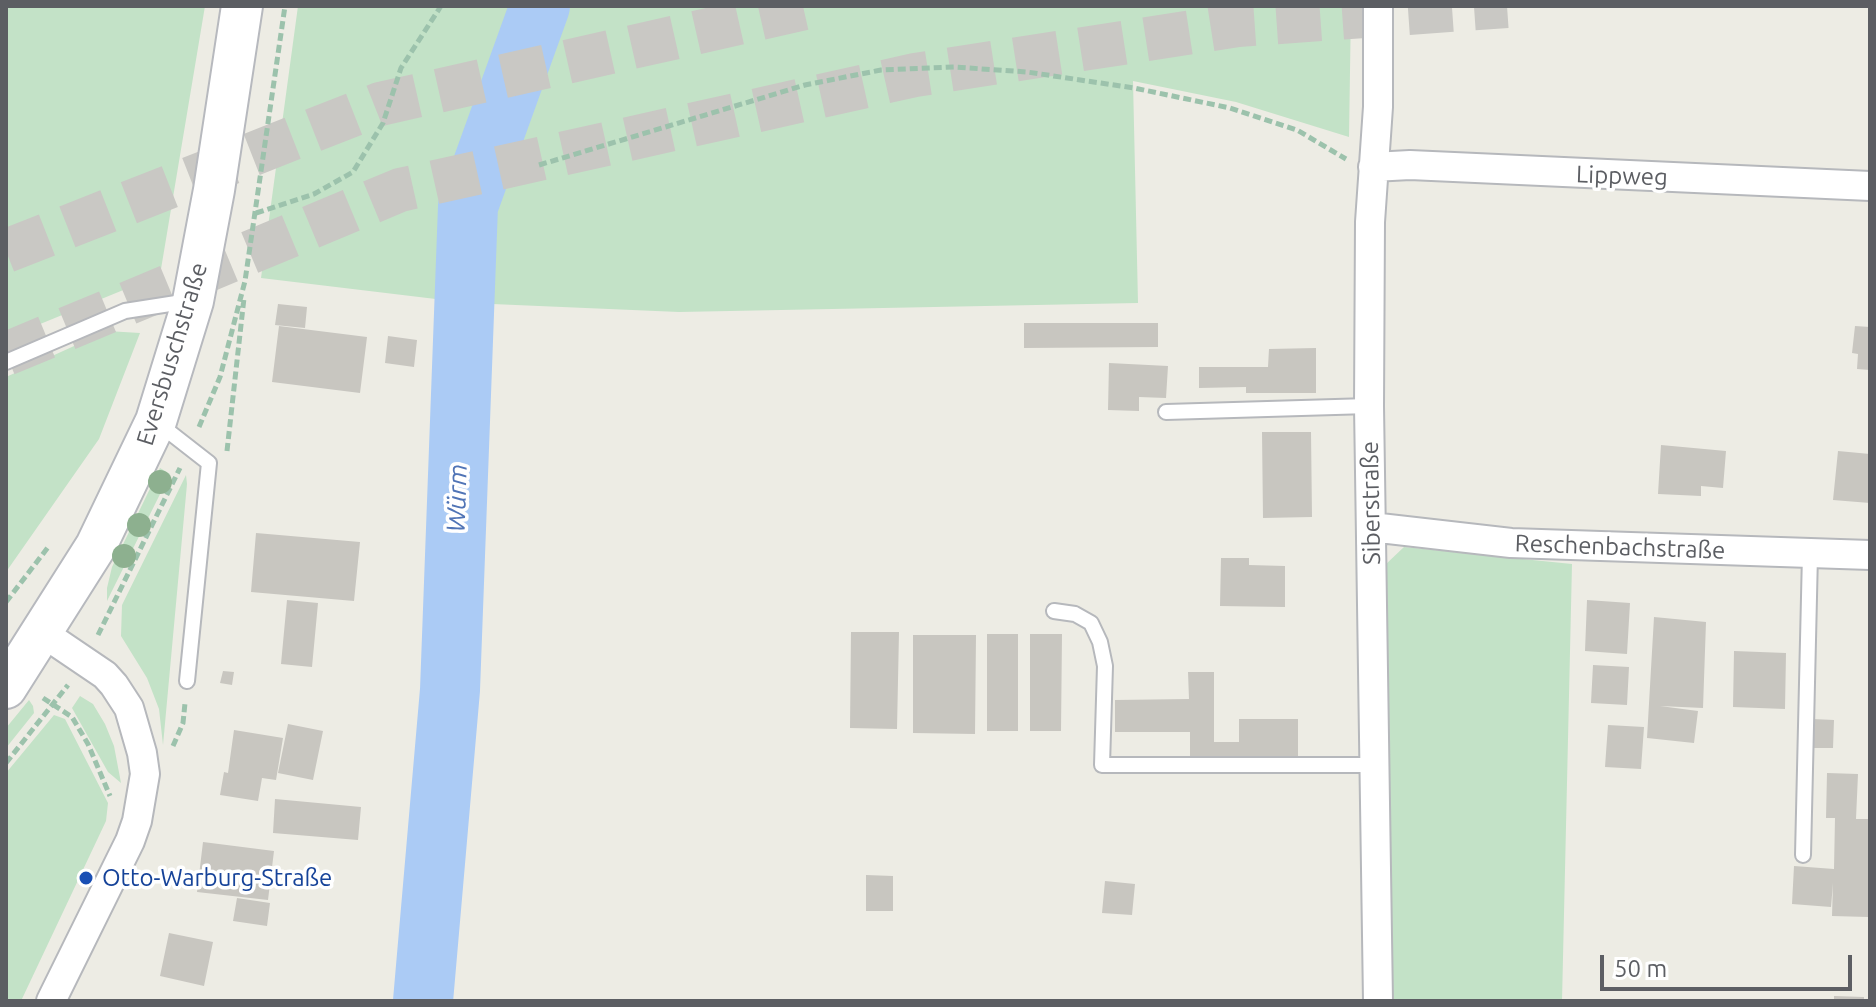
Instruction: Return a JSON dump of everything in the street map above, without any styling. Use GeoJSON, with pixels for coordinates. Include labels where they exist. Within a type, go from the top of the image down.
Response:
{"type":"FeatureCollection","features":[{"type":"Feature","properties":{"kind":"main road","name":"Eversbuschstraße"},"geometry":{"type":"LineString","coordinates":[[43,633],[96,546],[156,421],[193,301],[214,190],[242,6]]}},
{"type":"Feature","properties":{"kind":"main road"},"geometry":{"type":"LineString","coordinates":[[6,688],[43,633]]}},
{"type":"Feature","properties":{"kind":"street","name":"Siberstraße"},"geometry":{"type":"LineString","coordinates":[[1378,6],[1369,406],[1378,1001]]}},
{"type":"Feature","properties":{"kind":"street","name":"Lippweg"},"geometry":{"type":"LineString","coordinates":[[1373,167],[1410,165],[1870,186]]}},
{"type":"Feature","properties":{"kind":"street","name":"Reschenbachstraße"},"geometry":{"type":"LineString","coordinates":[[1371,527],[1511,543],[1870,555]]}},
{"type":"Feature","properties":{"kind":"street"},"geometry":{"type":"LineString","coordinates":[[43,633],[114,685],[129,708],[145,774],[137,821],[130,841],[51,1001]]}},
{"type":"Feature","properties":{"kind":"lane"},"geometry":{"type":"LineString","coordinates":[[6,362],[125,311],[193,301]]}},
{"type":"Feature","properties":{"kind":"lane"},"geometry":{"type":"LineString","coordinates":[[1166,412],[1369,406]]}},
{"type":"Feature","properties":{"kind":"lane"},"geometry":{"type":"LineString","coordinates":[[156,421],[209,463],[187,681]]}},
{"type":"Feature","properties":{"kind":"lane"},"geometry":{"type":"LineString","coordinates":[[1803,855],[1810,554]]}},
{"type":"Feature","properties":{"kind":"lane"},"geometry":{"type":"LineString","coordinates":[[1054,611],[1075,614],[1091,623],[1100,642],[1105,666],[1102,765],[1375,765]]}},
{"type":"Feature","properties":{"kind":"path"},"geometry":{"type":"LineString","coordinates":[[256,213],[314,194],[353,172],[383,123],[401,68],[441,6]]}},
{"type":"Feature","properties":{"kind":"path"},"geometry":{"type":"LineString","coordinates":[[539,165],[805,85],[881,70],[954,67],[1027,72],[1119,85],[1230,108],[1297,130],[1352,163],[1373,167]]}},
{"type":"Feature","properties":{"kind":"path"},"geometry":{"type":"LineString","coordinates":[[6,602],[53,540]]}},
{"type":"Feature","properties":{"kind":"path"},"geometry":{"type":"LineString","coordinates":[[6,763],[59,699],[84,661]]}},
{"type":"Feature","properties":{"kind":"path"},"geometry":{"type":"LineString","coordinates":[[52,705],[72,717],[88,744],[111,804]]}},
{"type":"Feature","properties":{"kind":"green space"},"geometry":{"type":"Polygon","coordinates":[[[6,6],[205,6],[160,275],[6,338],[6,6]]]}},
{"type":"Feature","properties":{"kind":"green space"},"geometry":{"type":"Polygon","coordinates":[[[298,6],[1351,6],[1349,137],[1236,102],[1133,81],[1138,303],[679,312],[469,303],[261,278],[298,6]]]}},
{"type":"Feature","properties":{"kind":"green space"},"geometry":{"type":"Polygon","coordinates":[[[107,331],[140,333],[99,439],[6,572],[6,377],[107,331]]]}},
{"type":"Feature","properties":{"kind":"green space"},"geometry":{"type":"Polygon","coordinates":[[[160,468],[170,474],[107,601],[112,567],[160,468]]]}},
{"type":"Feature","properties":{"kind":"green space"},"geometry":{"type":"Polygon","coordinates":[[[186,475],[163,745],[159,709],[147,678],[121,636],[122,605],[186,475]]]}},
{"type":"Feature","properties":{"kind":"green space"},"geometry":{"type":"Polygon","coordinates":[[[1404,547],[1572,564],[1562,1001],[1393,1001],[1385,565],[1404,547]]]}},
{"type":"Feature","properties":{"kind":"green space"},"geometry":{"type":"Polygon","coordinates":[[[80,696],[93,704],[105,724],[114,746],[121,783],[108,772],[72,708],[80,696]]]}},
{"type":"Feature","properties":{"kind":"green space"},"geometry":{"type":"Polygon","coordinates":[[[29,700],[34,713],[6,748],[6,728],[29,700]]]}},
{"type":"Feature","properties":{"kind":"green space"},"geometry":{"type":"Polygon","coordinates":[[[54,715],[65,719],[108,803],[106,821],[21,1001],[6,1001],[6,773],[54,715]]]}},
{"type":"Feature","properties":{"kind":"building"},"geometry":{"type":"Polygon","coordinates":[[[278,304],[307,307],[305,328],[275,325],[278,304]]]}},
{"type":"Feature","properties":{"kind":"building"},"geometry":{"type":"Polygon","coordinates":[[[1024,323],[1158,323],[1158,347],[1024,348],[1024,323]]]}},
{"type":"Feature","properties":{"kind":"building"},"geometry":{"type":"Polygon","coordinates":[[[279,326],[367,337],[360,393],[272,382],[279,326]]]}},
{"type":"Feature","properties":{"kind":"building"},"geometry":{"type":"Polygon","coordinates":[[[1855,326],[1870,327],[1870,370],[1857,369],[1858,354],[1852,353],[1855,326]]]}},
{"type":"Feature","properties":{"kind":"building"},"geometry":{"type":"Polygon","coordinates":[[[388,336],[417,340],[414,367],[385,363],[388,336]]]}},
{"type":"Feature","properties":{"kind":"building"},"geometry":{"type":"Polygon","coordinates":[[[1316,348],[1316,393],[1246,393],[1246,387],[1199,388],[1199,367],[1268,367],[1269,349],[1316,348]]]}},
{"type":"Feature","properties":{"kind":"building"},"geometry":{"type":"Polygon","coordinates":[[[1109,363],[1168,366],[1166,398],[1139,397],[1139,411],[1108,410],[1109,363]]]}},
{"type":"Feature","properties":{"kind":"building"},"geometry":{"type":"Polygon","coordinates":[[[1262,432],[1311,432],[1312,517],[1263,518],[1262,432]]]}},
{"type":"Feature","properties":{"kind":"building"},"geometry":{"type":"Polygon","coordinates":[[[1661,445],[1726,451],[1723,488],[1701,486],[1701,496],[1658,494],[1661,445]]]}},
{"type":"Feature","properties":{"kind":"building"},"geometry":{"type":"Polygon","coordinates":[[[1838,451],[1870,454],[1870,503],[1833,500],[1838,451]]]}},
{"type":"Feature","properties":{"kind":"building"},"geometry":{"type":"Polygon","coordinates":[[[256,533],[360,542],[354,601],[251,592],[256,533]]]}},
{"type":"Feature","properties":{"kind":"building"},"geometry":{"type":"Polygon","coordinates":[[[1221,558],[1249,558],[1249,565],[1285,566],[1285,607],[1220,606],[1221,558]]]}},
{"type":"Feature","properties":{"kind":"building"},"geometry":{"type":"Polygon","coordinates":[[[287,600],[318,603],[312,667],[281,664],[287,600]]]}},
{"type":"Feature","properties":{"kind":"building"},"geometry":{"type":"Polygon","coordinates":[[[1587,600],[1630,603],[1627,654],[1585,651],[1587,600]]]}},
{"type":"Feature","properties":{"kind":"building"},"geometry":{"type":"Polygon","coordinates":[[[1654,617],[1706,622],[1703,708],[1660,706],[1698,711],[1694,743],[1647,738],[1654,617]]]}},
{"type":"Feature","properties":{"kind":"building"},"geometry":{"type":"Polygon","coordinates":[[[851,632],[899,632],[897,729],[850,728],[851,632]]]}},
{"type":"Feature","properties":{"kind":"building"},"geometry":{"type":"Polygon","coordinates":[[[987,634],[1018,634],[1018,731],[987,731],[987,634]]]}},
{"type":"Feature","properties":{"kind":"building"},"geometry":{"type":"Polygon","coordinates":[[[1030,634],[1062,634],[1061,731],[1030,731],[1030,634]]]}},
{"type":"Feature","properties":{"kind":"building"},"geometry":{"type":"Polygon","coordinates":[[[913,635],[976,635],[975,734],[913,733],[913,635]]]}},
{"type":"Feature","properties":{"kind":"building"},"geometry":{"type":"Polygon","coordinates":[[[1734,651],[1786,653],[1785,709],[1733,707],[1734,651]]]}},
{"type":"Feature","properties":{"kind":"building"},"geometry":{"type":"Polygon","coordinates":[[[1593,665],[1629,667],[1627,705],[1591,703],[1593,665]]]}},
{"type":"Feature","properties":{"kind":"building"},"geometry":{"type":"Polygon","coordinates":[[[223,671],[234,672],[232,685],[220,683],[223,671]]]}},
{"type":"Feature","properties":{"kind":"building"},"geometry":{"type":"Polygon","coordinates":[[[1188,672],[1214,672],[1214,742],[1239,742],[1239,719],[1298,719],[1298,762],[1190,763],[1190,732],[1115,732],[1115,700],[1189,699],[1188,672]]]}},
{"type":"Feature","properties":{"kind":"building"},"geometry":{"type":"Polygon","coordinates":[[[1812,719],[1834,720],[1833,748],[1811,748],[1812,719]]]}},
{"type":"Feature","properties":{"kind":"building"},"geometry":{"type":"Polygon","coordinates":[[[288,724],[323,731],[313,780],[278,773],[288,724]]]}},
{"type":"Feature","properties":{"kind":"building"},"geometry":{"type":"Polygon","coordinates":[[[1608,725],[1644,727],[1641,769],[1605,767],[1608,725]]]}},
{"type":"Feature","properties":{"kind":"building"},"geometry":{"type":"Polygon","coordinates":[[[234,730],[283,738],[276,780],[262,778],[258,801],[220,795],[224,772],[228,773],[234,730]]]}},
{"type":"Feature","properties":{"kind":"building"},"geometry":{"type":"Polygon","coordinates":[[[1827,773],[1858,774],[1856,819],[1870,819],[1868,917],[1832,916],[1833,883],[1831,907],[1792,904],[1794,866],[1834,869],[1835,818],[1826,818],[1827,773]]]}},
{"type":"Feature","properties":{"kind":"building"},"geometry":{"type":"Polygon","coordinates":[[[275,799],[361,807],[358,840],[273,833],[275,799]]]}},
{"type":"Feature","properties":{"kind":"building"},"geometry":{"type":"Polygon","coordinates":[[[203,842],[274,851],[268,900],[197,892],[203,842]]]}},
{"type":"Feature","properties":{"kind":"building"},"geometry":{"type":"Polygon","coordinates":[[[866,875],[893,876],[893,911],[866,911],[866,875]]]}},
{"type":"Feature","properties":{"kind":"building"},"geometry":{"type":"Polygon","coordinates":[[[1105,881],[1135,884],[1132,915],[1102,913],[1105,881]]]}},
{"type":"Feature","properties":{"kind":"building"},"geometry":{"type":"Polygon","coordinates":[[[237,898],[270,903],[267,926],[233,921],[237,898]]]}},
{"type":"Feature","properties":{"kind":"building"},"geometry":{"type":"Polygon","coordinates":[[[169,933],[213,942],[204,986],[160,976],[169,933]]]}},
{"type":"Feature","properties":{"kind":"building"},"geometry":{"type":"Polygon","coordinates":[[[1834,996],[1864,997],[1864,1001],[1834,1001],[1834,996]]]}},
{"type":"Feature","properties":{"kind":"waterway","name":"Würm"},"geometry":{"type":"LineString","coordinates":[[423,1001],[450,690],[468,206],[540,6]]}},
{"type":"Feature","properties":{"kind":"tunnel"},"geometry":{"type":"LineString","coordinates":[[6,251],[380,104],[814,6]]}},
{"type":"Feature","properties":{"kind":"tunnel"},"geometry":{"type":"LineString","coordinates":[[6,354],[400,190],[915,75],[1238,25],[1507,6]]}},
{"type":"Feature","properties":{"kind":"place","name":"Otto-Warburg-Straße"},"geometry":{"type":"Point","coordinates":[86,878]}}]}
